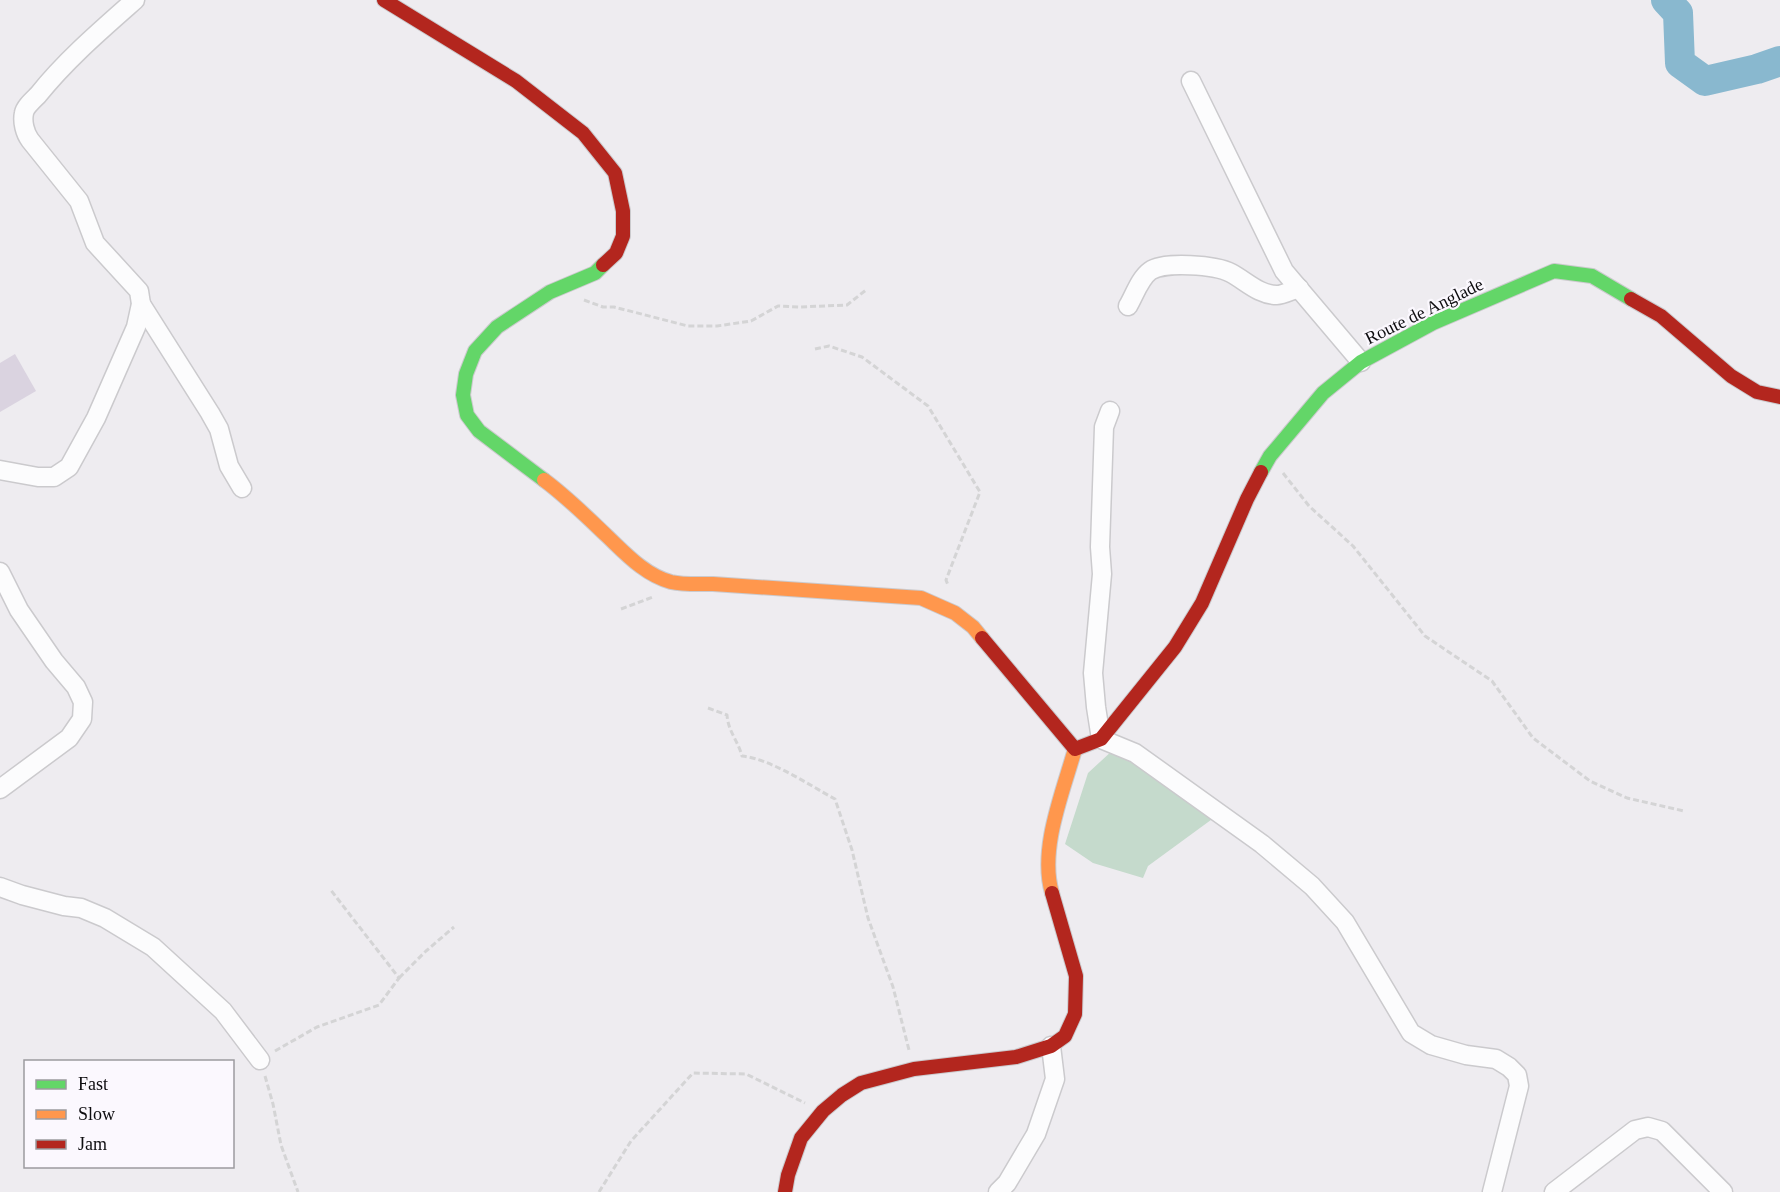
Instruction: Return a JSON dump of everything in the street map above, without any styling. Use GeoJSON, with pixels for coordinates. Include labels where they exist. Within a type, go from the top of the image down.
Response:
{"type":"FeatureCollection","features":[{"type":"Feature","properties":{"kind":"street"},"geometry":{"type":"LineString","coordinates":[[0,471],[54,477],[69,467],[96,418],[136,327],[141,303],[139,291],[95,243],[79,201],[26,134],[23,121],[24,111],[51,79],[135,0]]}},
{"type":"Feature","properties":{"kind":"street"},"geometry":{"type":"LineString","coordinates":[[384,0],[516,81],[583,133],[615,174],[623,211],[623,236],[616,253],[595,273],[550,292],[497,327],[476,351],[466,374],[463,395],[467,415],[479,431],[560,492],[639,566],[658,577],[672,582],[692,584],[921,598],[955,613],[973,627],[1075,749]]}},
{"type":"Feature","properties":{"kind":"street"},"geometry":{"type":"LineString","coordinates":[[1191,81],[1284,271],[1361,362]]}},
{"type":"Feature","properties":{"kind":"street"},"geometry":{"type":"LineString","coordinates":[[1128,306],[1149,271],[1161,267],[1204,265],[1229,272],[1260,292],[1277,295],[1299,288]]}},
{"type":"Feature","properties":{"kind":"street","name":"Route de Anglade"},"geometry":{"type":"LineString","coordinates":[[1101,739],[1175,647],[1197,612],[1221,563],[1247,499],[1270,456],[1323,393],[1361,362],[1433,323],[1554,271],[1592,276],[1661,316],[1731,376],[1757,392],[1780,398]]}},
{"type":"Feature","properties":{"kind":"street"},"geometry":{"type":"LineString","coordinates":[[141,303],[195,386],[219,429],[229,466],[242,488]]}},
{"type":"Feature","properties":{"kind":"street"},"geometry":{"type":"LineString","coordinates":[[1101,739],[1093,673],[1102,574],[1100,548],[1104,427],[1110,411]]}},
{"type":"Feature","properties":{"kind":"street"},"geometry":{"type":"LineString","coordinates":[[0,572],[19,610],[54,661],[76,687],[83,702],[82,719],[69,738],[0,789]]}},
{"type":"Feature","properties":{"kind":"street"},"geometry":{"type":"LineString","coordinates":[[1075,749],[1101,739],[1135,753],[1262,844],[1312,886],[1345,922],[1411,1033],[1431,1045],[1466,1055],[1496,1059],[1509,1067],[1516,1075],[1519,1086],[1492,1192]]}},
{"type":"Feature","properties":{"kind":"street"},"geometry":{"type":"LineString","coordinates":[[785,1192],[788,1175],[801,1138],[823,1111],[861,1083],[914,1069],[1017,1057],[1051,1046],[1065,1036],[1076,1014],[1076,976],[1050,887],[1047,865],[1049,842],[1075,749]]}},
{"type":"Feature","properties":{"kind":"street"},"geometry":{"type":"LineString","coordinates":[[0,887],[64,906],[81,908],[105,918],[153,947],[223,1011],[260,1060]]}},
{"type":"Feature","properties":{"kind":"street"},"geometry":{"type":"LineString","coordinates":[[998,1192],[1007,1183],[1036,1134],[1055,1079],[1051,1046]]}},
{"type":"Feature","properties":{"kind":"street"},"geometry":{"type":"LineString","coordinates":[[1554,1192],[1635,1130],[1648,1127],[1662,1131],[1723,1192]]}},
{"type":"Feature","properties":{"kind":"path"},"geometry":{"type":"LineString","coordinates":[[579,299],[603,307],[614,307],[688,326],[717,327],[751,321],[778,306],[847,305],[866,290]]}},
{"type":"Feature","properties":{"kind":"path"},"geometry":{"type":"LineString","coordinates":[[815,349],[829,346],[862,357],[928,406],[980,492],[946,580],[948,588],[944,608]]}},
{"type":"Feature","properties":{"kind":"path"},"geometry":{"type":"LineString","coordinates":[[1270,456],[1309,506],[1353,546],[1425,636],[1492,681],[1533,738],[1590,781],[1627,798],[1684,811]]}},
{"type":"Feature","properties":{"kind":"path"},"geometry":{"type":"LineString","coordinates":[[621,609],[651,598],[672,582]]}},
{"type":"Feature","properties":{"kind":"path"},"geometry":{"type":"LineString","coordinates":[[708,708],[728,716],[728,725],[740,746],[742,756],[754,757],[779,768],[835,799],[852,850],[868,918],[893,987],[914,1069]]}},
{"type":"Feature","properties":{"kind":"path"},"geometry":{"type":"LineString","coordinates":[[330,889],[399,978]]}},
{"type":"Feature","properties":{"kind":"path"},"geometry":{"type":"LineString","coordinates":[[298,1192],[281,1145],[273,1104],[260,1060],[317,1027],[379,1005],[399,978],[454,927]]}},
{"type":"Feature","properties":{"kind":"path"},"geometry":{"type":"LineString","coordinates":[[599,1192],[631,1141],[693,1073],[746,1074],[823,1111]]}},
{"type":"Feature","properties":{"kind":"green space"},"geometry":{"type":"Polygon","coordinates":[[[1122,748],[1215,817],[1148,866],[1143,878],[1093,863],[1065,844],[1088,773],[1113,750],[1122,748]]]}},
{"type":"Feature","properties":{"kind":"building"},"geometry":{"type":"Polygon","coordinates":[[[15,354],[36,391],[0,412],[0,363],[15,354]]]}},
{"type":"Feature","properties":{"kind":"waterway"},"geometry":{"type":"LineString","coordinates":[[1666,0],[1678,13],[1680,63],[1705,81],[1757,69],[1780,61]]}},
{"type":"Feature","properties":{"kind":"traffic: fast"},"geometry":{"type":"LineString","coordinates":[[544,480],[479,431],[467,415],[463,395],[466,374],[475,351],[497,327],[550,292],[595,273],[603,265]]}},
{"type":"Feature","properties":{"kind":"traffic: fast"},"geometry":{"type":"LineString","coordinates":[[1261,472],[1270,456],[1323,393],[1361,362],[1433,323],[1554,271],[1592,276],[1631,299]]}},
{"type":"Feature","properties":{"kind":"traffic: slow"},"geometry":{"type":"LineString","coordinates":[[544,480],[577,507],[636,563],[662,579],[681,584],[713,584],[921,598],[955,613],[973,627],[982,638]]}},
{"type":"Feature","properties":{"kind":"traffic: slow"},"geometry":{"type":"LineString","coordinates":[[1052,893],[1048,858],[1050,839],[1075,749]]}},
{"type":"Feature","properties":{"kind":"traffic: jam"},"geometry":{"type":"LineString","coordinates":[[384,0],[516,81],[583,133],[615,173],[623,211],[623,236],[616,253],[603,265]]}},
{"type":"Feature","properties":{"kind":"traffic: jam"},"geometry":{"type":"LineString","coordinates":[[1631,299],[1661,316],[1731,376],[1757,392],[1780,397]]}},
{"type":"Feature","properties":{"kind":"traffic: jam"},"geometry":{"type":"LineString","coordinates":[[982,638],[1075,749],[1101,739],[1175,647],[1202,603],[1261,472]]}},
{"type":"Feature","properties":{"kind":"traffic: jam"},"geometry":{"type":"LineString","coordinates":[[785,1192],[788,1175],[801,1138],[823,1111],[861,1083],[914,1069],[1016,1057],[1051,1046],[1065,1036],[1075,1014],[1076,976],[1052,893]]}}]}
